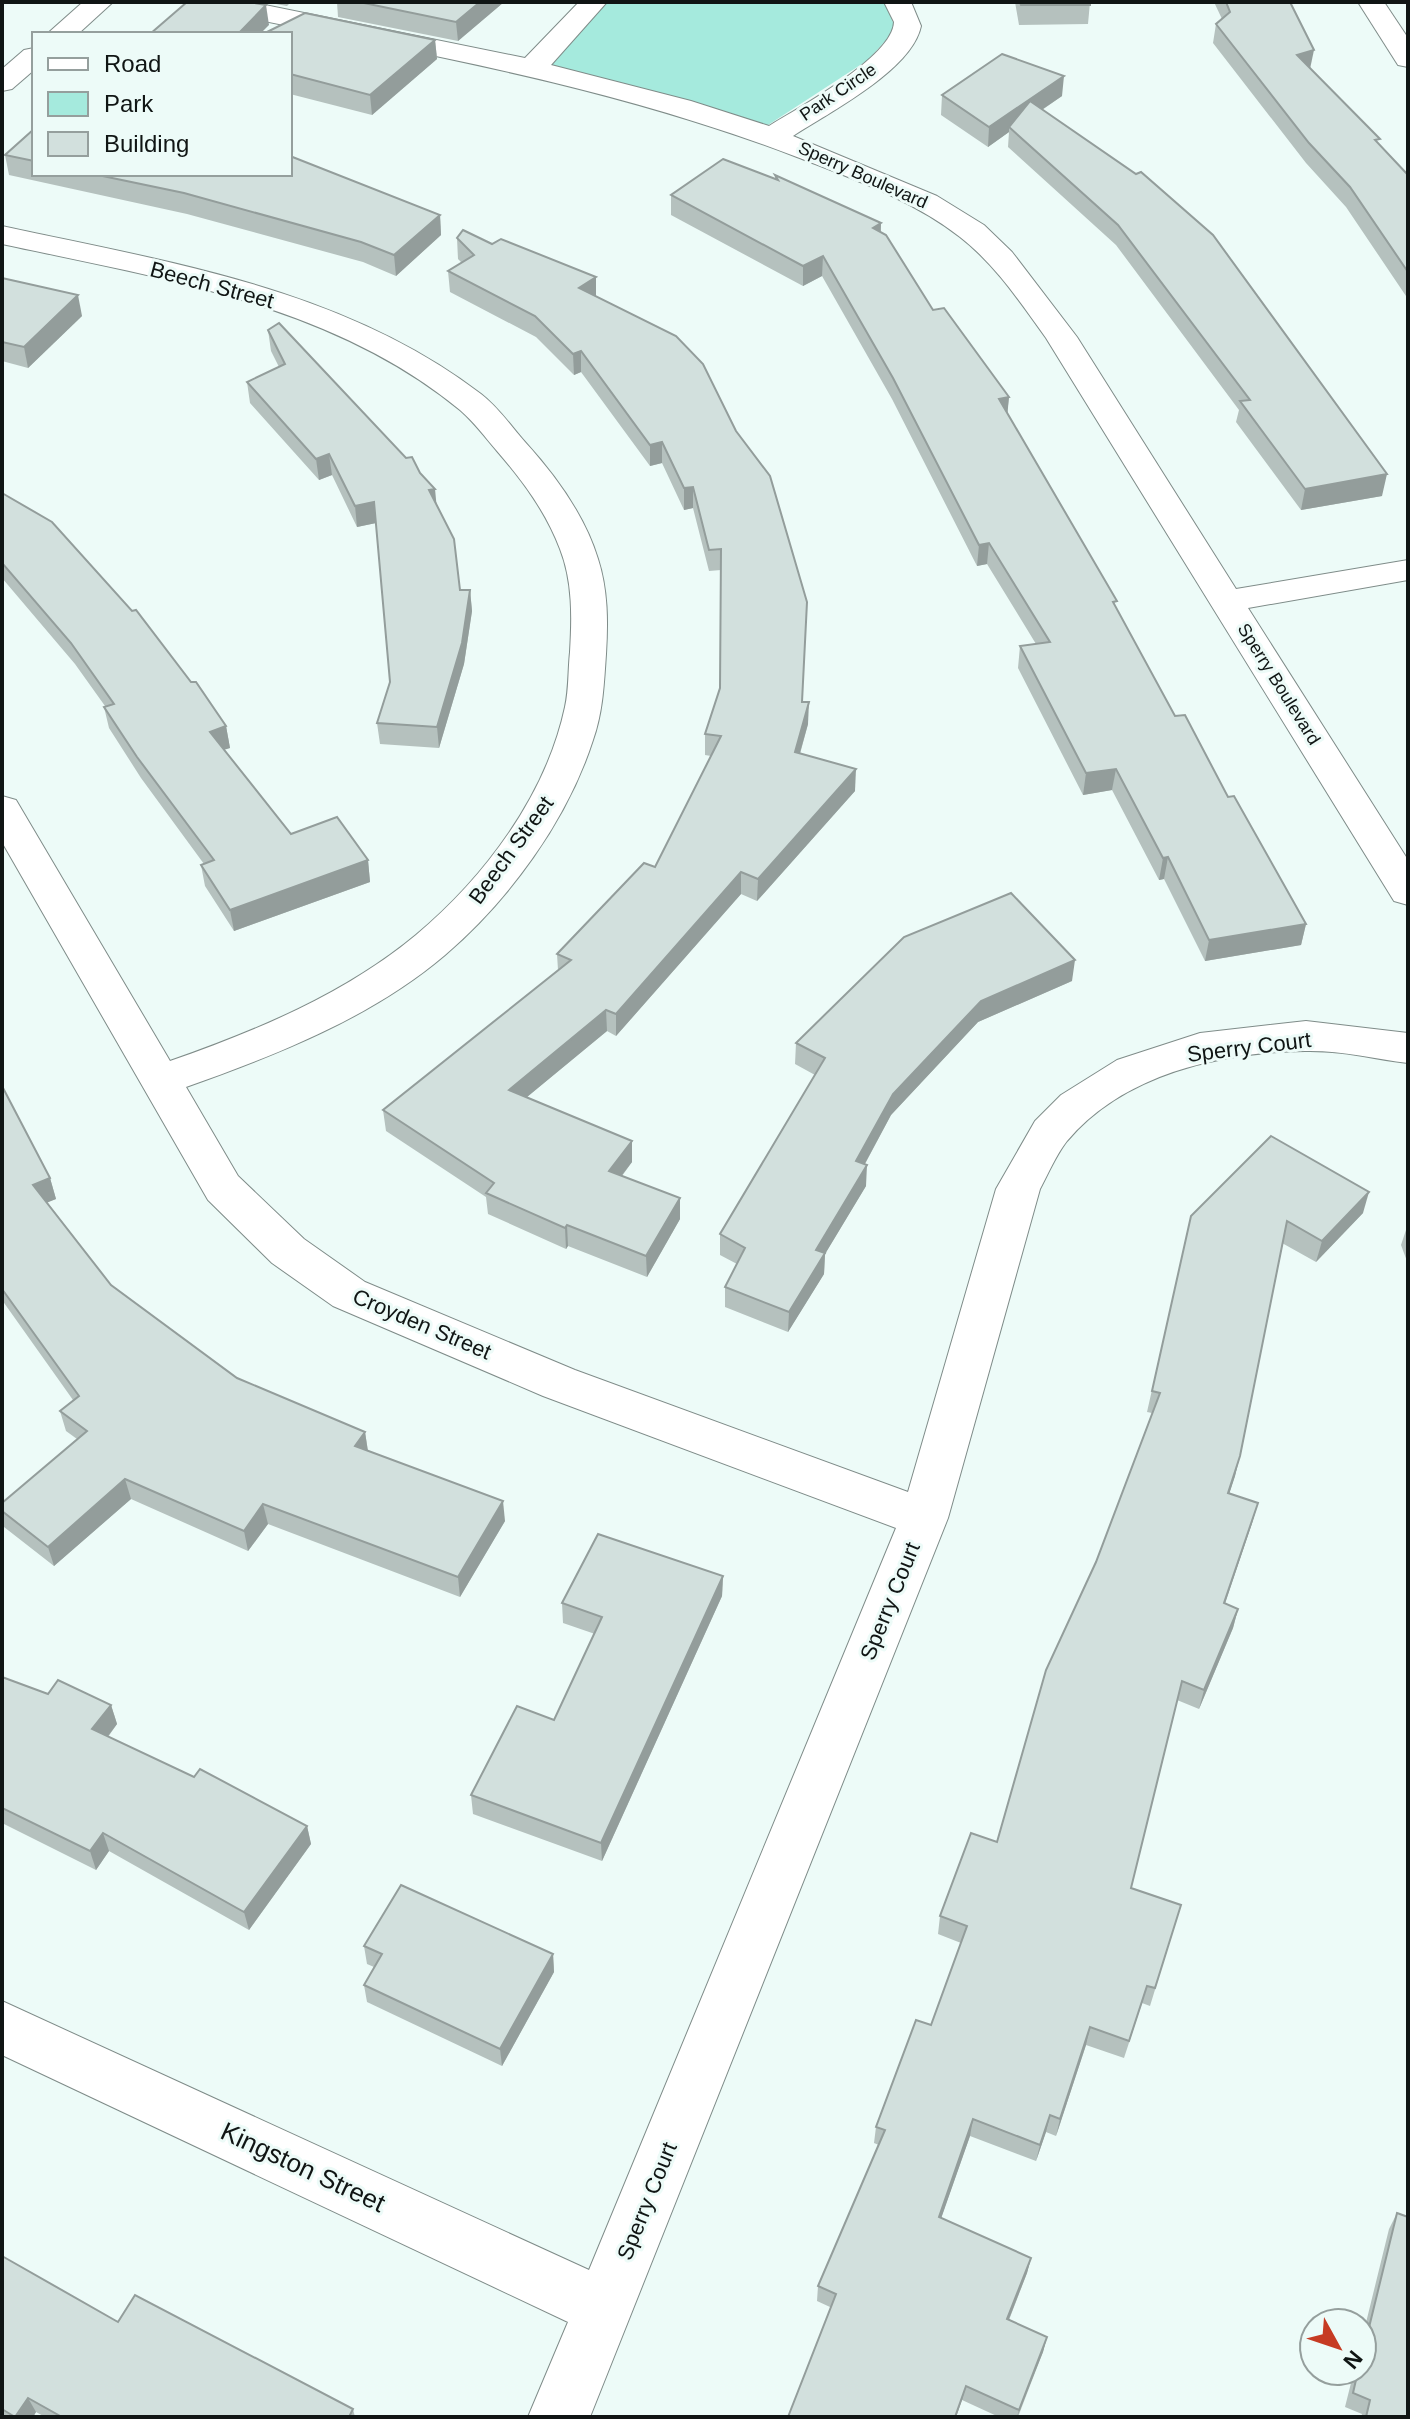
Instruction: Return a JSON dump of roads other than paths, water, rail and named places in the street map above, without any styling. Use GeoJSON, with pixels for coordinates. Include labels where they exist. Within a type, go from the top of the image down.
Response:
{"type":"FeatureCollection","features":[{"type":"Feature","properties":{"kind":"street"},"geometry":{"type":"LineString","coordinates":[[63,32],[100,2]]}},
{"type":"Feature","properties":{"kind":"street","name":"Sperry Boulevard"},"geometry":{"type":"LineString","coordinates":[[210,2],[530,70],[773,136],[914,195],[959,221],[1008,264],[1061,337],[1408,892]]}},
{"type":"Feature","properties":{"kind":"street"},"geometry":{"type":"LineString","coordinates":[[530,70],[594,2]]}},
{"type":"Feature","properties":{"kind":"street","name":"Park Circle"},"geometry":{"type":"LineString","coordinates":[[773,136],[885,60],[907,33],[907,15],[897,2]]}},
{"type":"Feature","properties":{"kind":"street"},"geometry":{"type":"LineString","coordinates":[[1371,2],[1408,59]]}},
{"type":"Feature","properties":{"kind":"street"},"geometry":{"type":"LineString","coordinates":[[2,83],[32,58]]}},
{"type":"Feature","properties":{"kind":"street","name":"Beech Street"},"geometry":{"type":"LineString","coordinates":[[2,235],[217,284],[325,317],[412,361],[471,402],[546,485],[579,552],[588,598],[590,614],[585,683],[578,725],[550,799],[476,902],[429,946],[364,992],[261,1045],[158,1081]]}},
{"type":"Feature","properties":{"kind":"street"},"geometry":{"type":"LineString","coordinates":[[1227,601],[1408,570]]}},
{"type":"Feature","properties":{"kind":"street","name":"Croyden Street"},"geometry":{"type":"LineString","coordinates":[[2,809],[223,1188],[288,1251],[349,1294],[559,1383],[924,1518]]}},
{"type":"Feature","properties":{"kind":"street","name":"Sperry Court"},"geometry":{"type":"LineString","coordinates":[[559,2417],[924,1518],[1018,1189],[1050,1132],[1076,1106],[1132,1071],[1200,1048],[1306,1036],[1408,1048]]}},
{"type":"Feature","properties":{"kind":"street","name":"Kingston Street"},"geometry":{"type":"LineString","coordinates":[[2,2027],[604,2308]]}}]}
